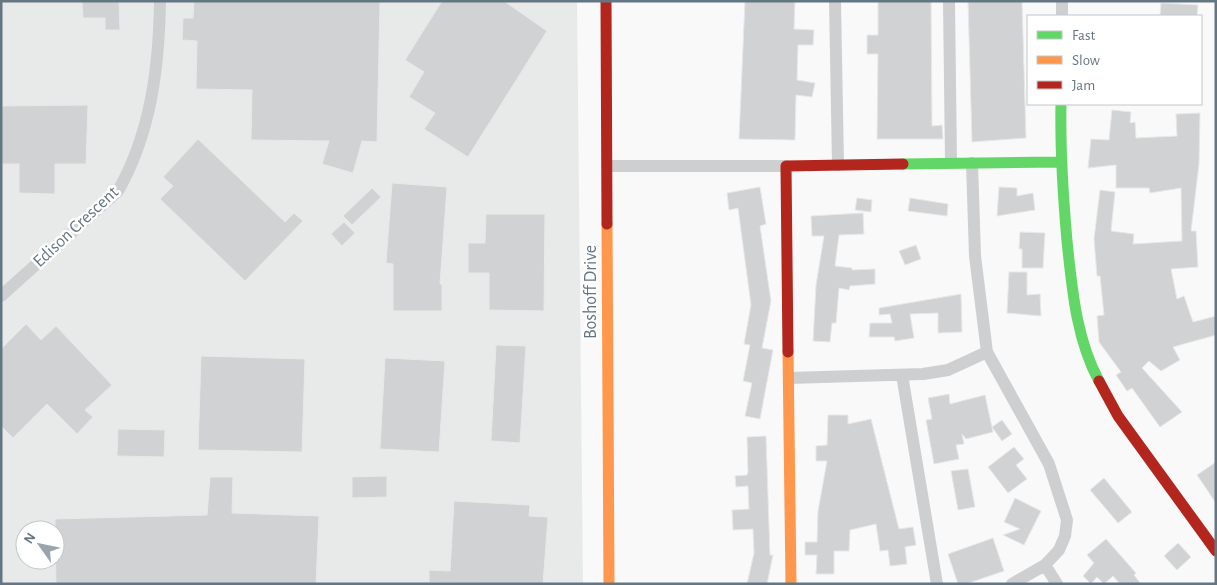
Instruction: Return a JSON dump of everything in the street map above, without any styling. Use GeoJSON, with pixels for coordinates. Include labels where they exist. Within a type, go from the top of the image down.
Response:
{"type":"FeatureCollection","features":[{"type":"Feature","properties":{"kind":"street","name":"Edison Crescent"},"geometry":{"type":"LineString","coordinates":[[1,296],[118,191],[128,173],[150,104],[159,46],[160,1]]}},
{"type":"Feature","properties":{"kind":"street","name":"Boshoff Drive"},"geometry":{"type":"LineString","coordinates":[[606,1],[609,584]]}},
{"type":"Feature","properties":{"kind":"street"},"geometry":{"type":"LineString","coordinates":[[835,1],[838,165]]}},
{"type":"Feature","properties":{"kind":"street"},"geometry":{"type":"LineString","coordinates":[[948,1],[952,162]]}},
{"type":"Feature","properties":{"kind":"street"},"geometry":{"type":"LineString","coordinates":[[1062,1],[1062,15]]}},
{"type":"Feature","properties":{"kind":"street"},"geometry":{"type":"LineString","coordinates":[[1061,105],[1060,162],[1073,303],[1093,370],[1118,416],[1216,551]]}},
{"type":"Feature","properties":{"kind":"street"},"geometry":{"type":"LineString","coordinates":[[608,166],[786,166],[952,162],[1060,162]]}},
{"type":"Feature","properties":{"kind":"street"},"geometry":{"type":"LineString","coordinates":[[972,163],[975,256],[987,352],[1048,464],[1067,520],[1065,536],[1059,550],[1045,565],[1012,584]]}},
{"type":"Feature","properties":{"kind":"street"},"geometry":{"type":"LineString","coordinates":[[786,166],[791,584]]}},
{"type":"Feature","properties":{"kind":"street"},"geometry":{"type":"LineString","coordinates":[[789,378],[902,375],[948,370],[987,352]]}},
{"type":"Feature","properties":{"kind":"street"},"geometry":{"type":"LineString","coordinates":[[902,375],[937,584]]}},
{"type":"Feature","properties":{"kind":"street"},"geometry":{"type":"LineString","coordinates":[[1045,565],[1057,584]]}},
{"type":"Feature","properties":{"kind":"shaded area"},"geometry":{"type":"Polygon","coordinates":[[[1,1],[577,1],[583,584],[1,584],[1,1]]]}},
{"type":"Feature","properties":{"kind":"building"},"geometry":{"type":"Polygon","coordinates":[[[82,1],[119,1],[120,30],[105,30],[105,18],[83,18],[82,1]]]}},
{"type":"Feature","properties":{"kind":"building"},"geometry":{"type":"Polygon","coordinates":[[[194,1],[380,1],[377,142],[362,141],[353,173],[322,164],[329,141],[251,140],[252,90],[196,89],[197,41],[182,40],[183,18],[193,18],[194,1]]]}},
{"type":"Feature","properties":{"kind":"building"},"geometry":{"type":"Polygon","coordinates":[[[442,1],[504,1],[547,31],[468,157],[424,129],[435,113],[409,97],[424,72],[405,60],[442,1]]]}},
{"type":"Feature","properties":{"kind":"building"},"geometry":{"type":"Polygon","coordinates":[[[745,1],[795,1],[794,29],[814,30],[813,45],[798,45],[797,80],[815,83],[812,97],[796,95],[795,140],[739,139],[745,1]]]}},
{"type":"Feature","properties":{"kind":"building"},"geometry":{"type":"Polygon","coordinates":[[[878,1],[931,1],[932,126],[942,125],[943,139],[877,139],[878,54],[867,54],[867,35],[878,35],[878,1]]]}},
{"type":"Feature","properties":{"kind":"building"},"geometry":{"type":"Polygon","coordinates":[[[968,1],[1022,1],[1026,138],[972,142],[968,1]]]}},
{"type":"Feature","properties":{"kind":"building"},"geometry":{"type":"Polygon","coordinates":[[[1161,3],[1198,5],[1197,15],[1160,15],[1161,3]]]}},
{"type":"Feature","properties":{"kind":"building"},"geometry":{"type":"Polygon","coordinates":[[[88,105],[86,164],[55,164],[55,194],[19,193],[19,164],[1,164],[1,106],[88,105]]]}},
{"type":"Feature","properties":{"kind":"building"},"geometry":{"type":"Polygon","coordinates":[[[1112,110],[1131,112],[1130,123],[1135,122],[1136,138],[1177,136],[1176,114],[1200,113],[1199,164],[1191,231],[1196,231],[1198,267],[1171,269],[1177,299],[1184,296],[1193,322],[1216,316],[1216,335],[1173,347],[1180,360],[1161,371],[1149,361],[1142,368],[1182,412],[1160,427],[1132,388],[1127,391],[1116,375],[1121,372],[1099,342],[1097,316],[1104,315],[1100,276],[1097,276],[1094,239],[1100,190],[1115,192],[1111,231],[1134,234],[1133,244],[1182,241],[1181,188],[1150,193],[1149,188],[1116,188],[1116,165],[1088,168],[1091,139],[1109,140],[1112,110]]]}},
{"type":"Feature","properties":{"kind":"building"},"geometry":{"type":"Polygon","coordinates":[[[198,139],[285,222],[294,213],[303,221],[245,281],[160,199],[173,186],[163,177],[198,139]]]}},
{"type":"Feature","properties":{"kind":"building"},"geometry":{"type":"Polygon","coordinates":[[[392,183],[447,187],[440,284],[442,284],[442,311],[393,311],[393,264],[386,263],[392,183]]]}},
{"type":"Feature","properties":{"kind":"building"},"geometry":{"type":"Polygon","coordinates":[[[760,187],[766,224],[760,226],[771,301],[762,348],[773,350],[760,419],[745,416],[752,383],[743,381],[750,345],[744,344],[751,305],[738,208],[729,210],[727,193],[760,187]]]}},
{"type":"Feature","properties":{"kind":"building"},"geometry":{"type":"Polygon","coordinates":[[[999,187],[1017,188],[1017,196],[1033,193],[1035,210],[997,216],[999,187]]]}},
{"type":"Feature","properties":{"kind":"building"},"geometry":{"type":"Polygon","coordinates":[[[372,188],[381,197],[352,225],[343,216],[372,188]]]}},
{"type":"Feature","properties":{"kind":"building"},"geometry":{"type":"Polygon","coordinates":[[[857,198],[872,200],[871,212],[855,210],[857,198]]]}},
{"type":"Feature","properties":{"kind":"building"},"geometry":{"type":"Polygon","coordinates":[[[910,198],[948,204],[947,216],[908,211],[910,198]]]}},
{"type":"Feature","properties":{"kind":"building"},"geometry":{"type":"Polygon","coordinates":[[[863,213],[864,234],[839,235],[835,266],[852,268],[852,270],[875,269],[875,284],[850,286],[849,290],[839,288],[836,323],[832,323],[830,342],[813,341],[816,285],[824,236],[812,236],[811,216],[863,213]]]}},
{"type":"Feature","properties":{"kind":"building"},"geometry":{"type":"Polygon","coordinates":[[[486,214],[545,214],[544,311],[489,310],[489,273],[468,273],[468,243],[485,243],[486,214]]]}},
{"type":"Feature","properties":{"kind":"building"},"geometry":{"type":"Polygon","coordinates":[[[344,222],[355,233],[342,246],[331,234],[344,222]]]}},
{"type":"Feature","properties":{"kind":"building"},"geometry":{"type":"Polygon","coordinates":[[[1020,232],[1045,233],[1043,268],[1022,268],[1022,249],[1019,249],[1020,232]]]}},
{"type":"Feature","properties":{"kind":"building"},"geometry":{"type":"Polygon","coordinates":[[[916,245],[921,259],[905,265],[899,251],[916,245]]]}},
{"type":"Feature","properties":{"kind":"building"},"geometry":{"type":"Polygon","coordinates":[[[1009,272],[1027,272],[1027,295],[1040,294],[1041,316],[1007,313],[1009,272]]]}},
{"type":"Feature","properties":{"kind":"building"},"geometry":{"type":"Polygon","coordinates":[[[961,294],[962,332],[938,333],[938,313],[910,314],[914,338],[895,341],[894,337],[869,337],[870,323],[892,323],[890,314],[879,315],[879,308],[961,294]]]}},
{"type":"Feature","properties":{"kind":"building"},"geometry":{"type":"Polygon","coordinates":[[[26,324],[41,340],[56,326],[112,385],[85,410],[93,417],[77,434],[47,404],[13,438],[1,426],[1,349],[26,324]]]}},
{"type":"Feature","properties":{"kind":"building"},"geometry":{"type":"Polygon","coordinates":[[[496,345],[526,346],[520,443],[491,441],[496,345]]]}},
{"type":"Feature","properties":{"kind":"building"},"geometry":{"type":"Polygon","coordinates":[[[201,356],[305,359],[302,452],[198,450],[201,356]]]}},
{"type":"Feature","properties":{"kind":"building"},"geometry":{"type":"Polygon","coordinates":[[[385,358],[445,361],[439,452],[380,449],[385,358]]]}},
{"type":"Feature","properties":{"kind":"building"},"geometry":{"type":"Polygon","coordinates":[[[949,394],[950,404],[985,395],[993,432],[966,439],[962,434],[964,444],[956,445],[959,459],[934,464],[926,420],[932,419],[928,398],[949,394]]]}},
{"type":"Feature","properties":{"kind":"building"},"geometry":{"type":"Polygon","coordinates":[[[828,415],[848,415],[848,424],[871,419],[899,529],[913,527],[916,545],[905,547],[907,564],[890,566],[888,550],[880,551],[876,524],[850,530],[849,551],[834,551],[834,574],[816,574],[817,555],[805,555],[805,542],[817,542],[818,511],[827,461],[816,461],[816,446],[827,445],[828,415]]]}},
{"type":"Feature","properties":{"kind":"building"},"geometry":{"type":"Polygon","coordinates":[[[1002,420],[1012,434],[1002,441],[992,427],[1002,420]]]}},
{"type":"Feature","properties":{"kind":"building"},"geometry":{"type":"Polygon","coordinates":[[[118,429],[165,430],[164,457],[117,456],[118,429]]]}},
{"type":"Feature","properties":{"kind":"building"},"geometry":{"type":"Polygon","coordinates":[[[766,436],[770,555],[773,555],[767,584],[747,584],[754,553],[753,529],[733,530],[732,510],[749,509],[748,486],[736,487],[735,476],[747,475],[748,472],[747,437],[766,436]]]}},
{"type":"Feature","properties":{"kind":"building"},"geometry":{"type":"Polygon","coordinates":[[[1014,447],[1024,459],[1016,465],[1027,479],[1008,493],[988,467],[1014,447]]]}},
{"type":"Feature","properties":{"kind":"building"},"geometry":{"type":"Polygon","coordinates":[[[1216,462],[1216,503],[1197,475],[1216,462]]]}},
{"type":"Feature","properties":{"kind":"building"},"geometry":{"type":"Polygon","coordinates":[[[968,469],[975,507],[958,510],[951,471],[968,469]]]}},
{"type":"Feature","properties":{"kind":"building"},"geometry":{"type":"Polygon","coordinates":[[[387,476],[387,497],[352,498],[352,477],[387,476]]]}},
{"type":"Feature","properties":{"kind":"building"},"geometry":{"type":"Polygon","coordinates":[[[210,477],[233,477],[232,513],[319,516],[316,584],[56,584],[56,570],[65,570],[65,520],[55,519],[207,515],[210,477]]]}},
{"type":"Feature","properties":{"kind":"building"},"geometry":{"type":"Polygon","coordinates":[[[1104,478],[1132,512],[1118,523],[1090,490],[1104,478]]]}},
{"type":"Feature","properties":{"kind":"building"},"geometry":{"type":"Polygon","coordinates":[[[1015,498],[1041,511],[1024,545],[1003,535],[1020,529],[1004,522],[1015,498]]]}},
{"type":"Feature","properties":{"kind":"building"},"geometry":{"type":"Polygon","coordinates":[[[454,501],[530,505],[529,516],[548,517],[543,584],[429,583],[429,570],[450,571],[454,501]]]}},
{"type":"Feature","properties":{"kind":"building"},"geometry":{"type":"Polygon","coordinates":[[[993,538],[1004,571],[966,584],[958,584],[948,554],[993,538]]]}},
{"type":"Feature","properties":{"kind":"building"},"geometry":{"type":"Polygon","coordinates":[[[1106,539],[1136,573],[1134,575],[1141,584],[1120,584],[1113,576],[1104,584],[1097,577],[1091,584],[1083,576],[1094,563],[1087,555],[1106,539]]]}},
{"type":"Feature","properties":{"kind":"building"},"geometry":{"type":"Polygon","coordinates":[[[1178,543],[1191,557],[1177,570],[1164,556],[1178,543]]]}},
{"type":"Feature","properties":{"kind":"traffic: fast"},"geometry":{"type":"LineString","coordinates":[[1061,105],[1063,190],[1073,295],[1085,348],[1099,381]]}},
{"type":"Feature","properties":{"kind":"traffic: fast"},"geometry":{"type":"LineString","coordinates":[[903,164],[1060,162]]}},
{"type":"Feature","properties":{"kind":"traffic: slow"},"geometry":{"type":"LineString","coordinates":[[607,224],[609,584]]}},
{"type":"Feature","properties":{"kind":"traffic: slow"},"geometry":{"type":"LineString","coordinates":[[788,352],[791,584]]}},
{"type":"Feature","properties":{"kind":"traffic: jam"},"geometry":{"type":"LineString","coordinates":[[606,1],[607,224]]}},
{"type":"Feature","properties":{"kind":"traffic: jam"},"geometry":{"type":"LineString","coordinates":[[788,352],[786,166],[903,164]]}},
{"type":"Feature","properties":{"kind":"traffic: jam"},"geometry":{"type":"LineString","coordinates":[[1099,381],[1118,416],[1216,551]]}}]}
